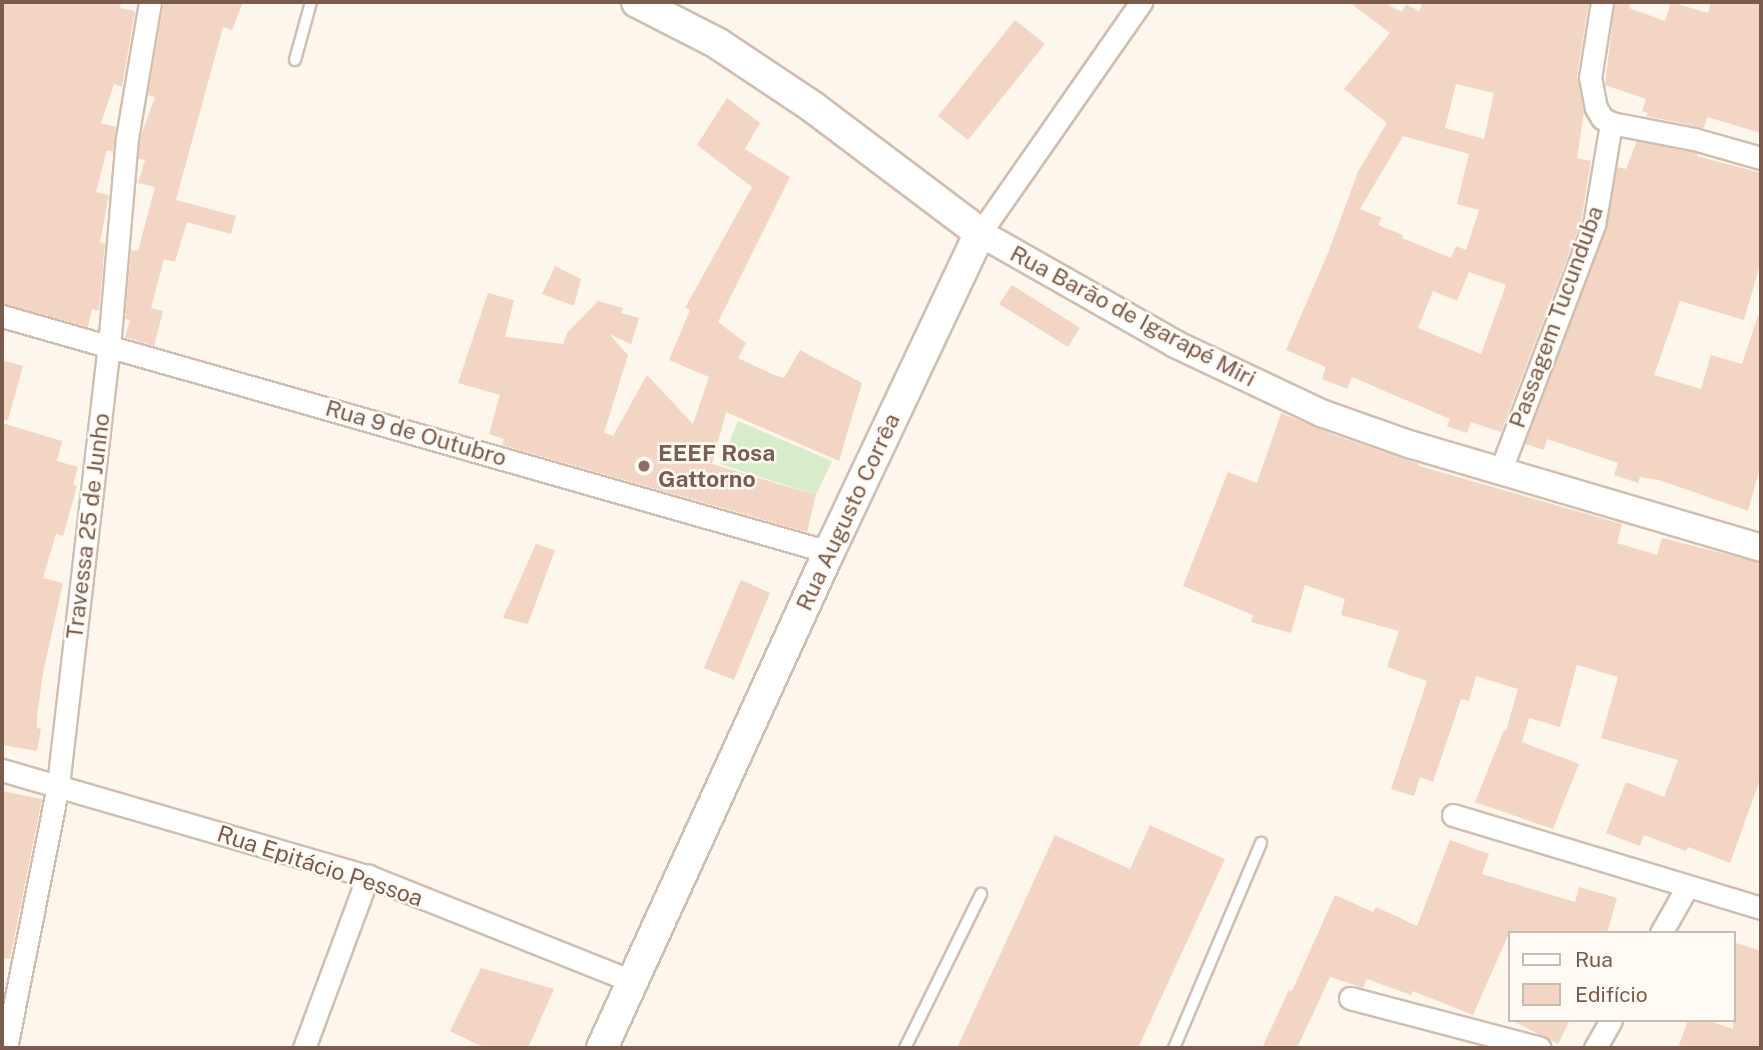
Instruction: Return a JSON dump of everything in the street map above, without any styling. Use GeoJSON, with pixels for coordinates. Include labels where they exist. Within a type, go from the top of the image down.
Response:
{"type":"FeatureCollection","features":[{"type":"Feature","properties":{"kind":"main road","name":"Rua Barão de Igarapé Miri"},"geometry":{"type":"LineString","coordinates":[[637,2],[728,50],[813,107],[980,233]]}},
{"type":"Feature","properties":{"kind":"main road","name":"Rua Augusto Corrêa"},"geometry":{"type":"LineString","coordinates":[[602,1048],[829,552],[980,233]]}},
{"type":"Feature","properties":{"kind":"street","name":"Travessa 25 de Junho"},"geometry":{"type":"LineString","coordinates":[[6,1048],[58,785],[109,347],[127,138],[150,2]]}},
{"type":"Feature","properties":{"kind":"street","name":"Rua Augusto Corrêa"},"geometry":{"type":"LineString","coordinates":[[980,233],[1141,2]]}},
{"type":"Feature","properties":{"kind":"street"},"geometry":{"type":"LineString","coordinates":[[1602,2],[1590,79],[1596,108],[1602,118],[1611,123],[1694,139],[1761,158]]}},
{"type":"Feature","properties":{"kind":"street","name":"Passagem Tucunduba"},"geometry":{"type":"LineString","coordinates":[[1500,472],[1594,225],[1611,123]]}},
{"type":"Feature","properties":{"kind":"street","name":"Rua Barão de Igarapé Miri"},"geometry":{"type":"LineString","coordinates":[[980,233],[1175,344],[1272,391],[1412,445],[1761,548]]}},
{"type":"Feature","properties":{"kind":"street","name":"Rua 9 de Outubro"},"geometry":{"type":"LineString","coordinates":[[2,316],[829,552]]}},
{"type":"Feature","properties":{"kind":"street","name":"Rua Epitácio Pessoa"},"geometry":{"type":"LineString","coordinates":[[2,770],[368,876],[632,981]]}},
{"type":"Feature","properties":{"kind":"street"},"geometry":{"type":"LineString","coordinates":[[1453,815],[1761,908]]}},
{"type":"Feature","properties":{"kind":"street"},"geometry":{"type":"LineString","coordinates":[[304,1048],[368,876]]}},
{"type":"Feature","properties":{"kind":"street"},"geometry":{"type":"LineString","coordinates":[[1662,931],[1687,887]]}},
{"type":"Feature","properties":{"kind":"street"},"geometry":{"type":"LineString","coordinates":[[1350,998],[1540,1048]]}},
{"type":"Feature","properties":{"kind":"street"},"geometry":{"type":"LineString","coordinates":[[1595,1048],[1610,1022]]}},
{"type":"Feature","properties":{"kind":"lane"},"geometry":{"type":"LineString","coordinates":[[295,60],[311,2]]}},
{"type":"Feature","properties":{"kind":"lane"},"geometry":{"type":"LineString","coordinates":[[1174,1048],[1261,843]]}},
{"type":"Feature","properties":{"kind":"lane"},"geometry":{"type":"LineString","coordinates":[[905,1048],[981,894]]}},
{"type":"Feature","properties":{"kind":"green space"},"geometry":{"type":"Polygon","coordinates":[[[738,421],[832,461],[816,495],[720,464],[738,421]]]}},
{"type":"Feature","properties":{"kind":"building"},"geometry":{"type":"Polygon","coordinates":[[[2,2],[121,2],[120,8],[135,11],[122,87],[114,84],[101,123],[116,127],[113,152],[107,150],[96,192],[109,195],[100,242],[105,243],[99,311],[92,309],[88,327],[2,303],[2,2]]]}},
{"type":"Feature","properties":{"kind":"building"},"geometry":{"type":"Polygon","coordinates":[[[164,2],[243,2],[232,30],[223,27],[176,200],[236,216],[231,234],[187,222],[175,262],[164,259],[151,308],[163,311],[154,346],[125,337],[130,320],[125,319],[131,250],[138,251],[155,187],[138,183],[145,160],[138,158],[141,135],[155,97],[148,95],[164,2]]]}},
{"type":"Feature","properties":{"kind":"building"},"geometry":{"type":"Polygon","coordinates":[[[1349,2],[1383,2],[1402,12],[1406,4],[1419,11],[1423,2],[1589,2],[1577,76],[1584,112],[1577,158],[1591,161],[1581,222],[1501,432],[1471,422],[1467,433],[1447,426],[1450,419],[1352,377],[1347,389],[1322,379],[1326,367],[1286,350],[1328,253],[1358,172],[1387,123],[1344,89],[1390,33],[1349,2]],[[1456,84],[1445,128],[1484,139],[1494,93],[1456,84]],[[1403,136],[1360,209],[1382,218],[1378,225],[1403,235],[1402,238],[1451,258],[1456,246],[1466,250],[1479,210],[1457,204],[1469,154],[1403,136]],[[1469,272],[1457,301],[1433,291],[1418,328],[1481,354],[1506,285],[1469,272]]]}},
{"type":"Feature","properties":{"kind":"building"},"geometry":{"type":"Polygon","coordinates":[[[1615,2],[1630,2],[1629,8],[1665,21],[1671,2],[1708,13],[1711,2],[1761,2],[1761,133],[1707,117],[1704,128],[1646,116],[1648,113],[1642,111],[1646,99],[1605,85],[1615,2]]]}},
{"type":"Feature","properties":{"kind":"building"},"geometry":{"type":"Polygon","coordinates":[[[1015,20],[1045,44],[968,140],[938,116],[1015,20]]]}},
{"type":"Feature","properties":{"kind":"building"},"geometry":{"type":"Polygon","coordinates":[[[727,98],[760,123],[745,149],[790,177],[718,322],[746,343],[738,358],[774,375],[784,378],[800,350],[862,383],[839,461],[726,412],[712,464],[816,495],[807,532],[502,445],[504,439],[489,434],[500,395],[458,383],[488,293],[514,300],[505,337],[563,344],[567,333],[598,301],[623,308],[621,313],[639,318],[631,344],[609,334],[628,355],[604,433],[613,436],[647,375],[693,424],[709,377],[669,360],[690,310],[685,308],[752,187],[697,145],[727,98]]]}},
{"type":"Feature","properties":{"kind":"building"},"geometry":{"type":"Polygon","coordinates":[[[1637,141],[1691,152],[1698,154],[1697,156],[1761,173],[1761,261],[1744,320],[1680,301],[1654,375],[1701,389],[1711,355],[1742,364],[1758,316],[1761,317],[1761,464],[1748,511],[1659,480],[1640,477],[1638,483],[1614,475],[1618,463],[1547,439],[1544,450],[1525,444],[1606,230],[1617,167],[1626,169],[1637,141]]]}},
{"type":"Feature","properties":{"kind":"building"},"geometry":{"type":"Polygon","coordinates":[[[555,266],[581,279],[574,306],[542,294],[555,266]]]}},
{"type":"Feature","properties":{"kind":"building"},"geometry":{"type":"Polygon","coordinates":[[[1012,285],[1080,328],[1068,347],[999,304],[1012,285]]]}},
{"type":"Feature","properties":{"kind":"building"},"geometry":{"type":"Polygon","coordinates":[[[2,360],[23,366],[8,420],[2,419],[2,360]]]}},
{"type":"Feature","properties":{"kind":"building"},"geometry":{"type":"Polygon","coordinates":[[[1281,413],[1419,466],[1622,524],[1617,543],[1657,555],[1662,538],[1761,563],[1761,777],[1730,863],[1688,847],[1686,851],[1644,835],[1640,846],[1606,833],[1626,782],[1664,797],[1678,760],[1601,738],[1618,677],[1577,665],[1560,727],[1529,718],[1522,742],[1579,764],[1553,829],[1475,802],[1504,730],[1506,731],[1518,689],[1476,676],[1469,701],[1461,699],[1433,782],[1420,777],[1414,796],[1391,789],[1427,681],[1387,667],[1399,631],[1341,615],[1345,599],[1305,585],[1291,633],[1251,622],[1253,615],[1183,586],[1228,472],[1257,483],[1281,413]]]}},
{"type":"Feature","properties":{"kind":"building"},"geometry":{"type":"Polygon","coordinates":[[[2,423],[62,441],[57,461],[78,467],[73,485],[77,486],[63,536],[56,534],[43,578],[63,583],[43,673],[37,716],[37,728],[41,729],[37,751],[2,745],[2,423]]]}},
{"type":"Feature","properties":{"kind":"building"},"geometry":{"type":"Polygon","coordinates":[[[536,544],[555,550],[528,624],[503,618],[536,544]]]}},
{"type":"Feature","properties":{"kind":"building"},"geometry":{"type":"Polygon","coordinates":[[[741,580],[770,593],[734,680],[704,668],[741,580]]]}},
{"type":"Feature","properties":{"kind":"building"},"geometry":{"type":"Polygon","coordinates":[[[2,791],[42,799],[10,959],[2,958],[2,791]]]}},
{"type":"Feature","properties":{"kind":"building"},"geometry":{"type":"Polygon","coordinates":[[[1150,825],[1225,859],[1138,1048],[957,1048],[1055,835],[1130,869],[1150,825]]]}},
{"type":"Feature","properties":{"kind":"building"},"geometry":{"type":"Polygon","coordinates":[[[1450,840],[1489,854],[1482,874],[1575,902],[1579,887],[1617,898],[1608,931],[1508,931],[1473,1015],[1413,991],[1411,995],[1367,979],[1363,988],[1330,977],[1297,1048],[1262,1048],[1289,990],[1292,991],[1335,895],[1373,912],[1376,907],[1417,926],[1450,840]]]}},
{"type":"Feature","properties":{"kind":"building"},"geometry":{"type":"Polygon","coordinates":[[[1735,943],[1761,951],[1761,1048],[1678,1048],[1687,1022],[1713,1022],[1733,1029],[1735,943]]]}},
{"type":"Feature","properties":{"kind":"building"},"geometry":{"type":"Polygon","coordinates":[[[481,968],[554,989],[528,1048],[485,1048],[450,1031],[481,968]]]}},
{"type":"Feature","properties":{"kind":"building"},"geometry":{"type":"Polygon","coordinates":[[[1515,1022],[1569,1022],[1558,1044],[1515,1022]]]}},
{"type":"Feature","properties":{"kind":"place","name":"EEEF Rosa Gattorno"},"geometry":{"type":"Point","coordinates":[644,466]}}]}
